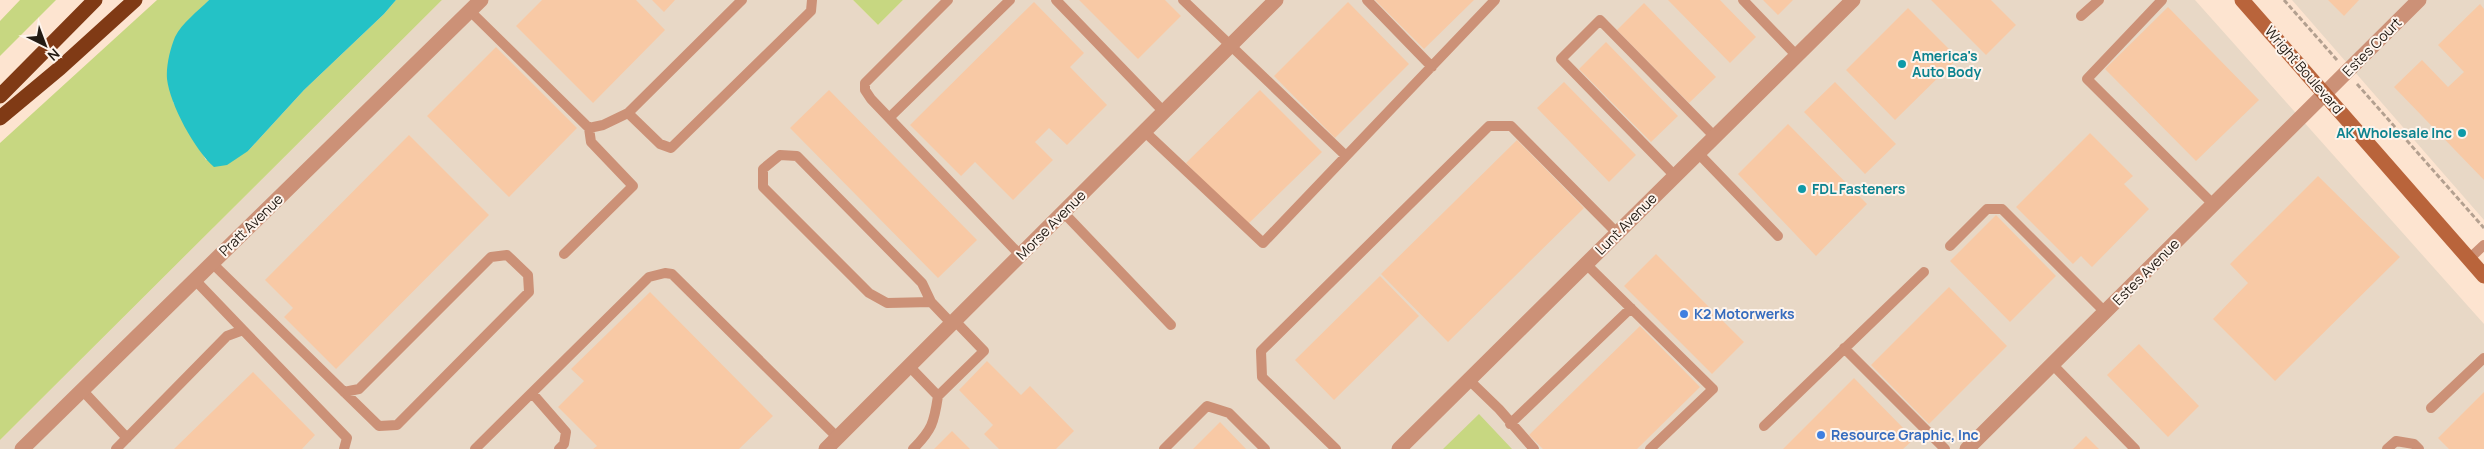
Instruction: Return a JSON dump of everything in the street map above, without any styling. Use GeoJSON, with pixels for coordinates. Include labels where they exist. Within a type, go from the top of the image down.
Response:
{"type":"FeatureCollection","features":[{"type":"Feature","properties":{"kind":"highway"},"geometry":{"type":"LineString","coordinates":[[0,96],[96,0]]}},
{"type":"Feature","properties":{"kind":"highway"},"geometry":{"type":"LineString","coordinates":[[0,118],[60,68],[135,0]]}},
{"type":"Feature","properties":{"kind":"street","name":"Morse Avenue"},"geometry":{"type":"LineString","coordinates":[[826,449],[1276,0]]}},
{"type":"Feature","properties":{"kind":"street","name":"Lunt Avenue"},"geometry":{"type":"LineString","coordinates":[[1399,449],[1853,0]]}},
{"type":"Feature","properties":{"kind":"street","name":"Wright Boulevard"},"geometry":{"type":"LineString","coordinates":[[2242,0],[2484,276]]}},
{"type":"Feature","properties":{"kind":"street","name":"Estes Court"},"geometry":{"type":"LineString","coordinates":[[2325,94],[2420,0]]}},
{"type":"Feature","properties":{"kind":"street","name":"Pratt Avenue"},"geometry":{"type":"LineString","coordinates":[[22,449],[475,5]]}},
{"type":"Feature","properties":{"kind":"street","name":"Estes Avenue"},"geometry":{"type":"LineString","coordinates":[[1966,449],[2325,94]]}},
{"type":"Feature","properties":{"kind":"lane"},"geometry":{"type":"LineString","coordinates":[[589,128],[603,125],[628,113],[742,0]]}},
{"type":"Feature","properties":{"kind":"lane"},"geometry":{"type":"LineString","coordinates":[[628,113],[660,144],[671,148],[811,11],[812,0]]}},
{"type":"Feature","properties":{"kind":"lane"},"geometry":{"type":"LineString","coordinates":[[948,0],[865,83],[865,90],[871,99],[1020,255]]}},
{"type":"Feature","properties":{"kind":"lane"},"geometry":{"type":"LineString","coordinates":[[889,118],[1010,0]]}},
{"type":"Feature","properties":{"kind":"lane"},"geometry":{"type":"LineString","coordinates":[[1056,0],[1164,112]]}},
{"type":"Feature","properties":{"kind":"lane"},"geometry":{"type":"LineString","coordinates":[[1183,0],[1346,156]]}},
{"type":"Feature","properties":{"kind":"lane"},"geometry":{"type":"LineString","coordinates":[[1367,0],[1432,66]]}},
{"type":"Feature","properties":{"kind":"lane"},"geometry":{"type":"LineString","coordinates":[[1144,131],[1263,243],[1495,0]]}},
{"type":"Feature","properties":{"kind":"lane"},"geometry":{"type":"LineString","coordinates":[[1743,0],[1797,56]]}},
{"type":"Feature","properties":{"kind":"lane"},"geometry":{"type":"LineString","coordinates":[[2081,16],[2099,0]]}},
{"type":"Feature","properties":{"kind":"lane"},"geometry":{"type":"LineString","coordinates":[[2162,0],[2087,80],[2214,205]]}},
{"type":"Feature","properties":{"kind":"lane"},"geometry":{"type":"LineString","coordinates":[[475,5],[589,128],[591,142],[633,186],[564,254]]}},
{"type":"Feature","properties":{"kind":"lane"},"geometry":{"type":"LineString","coordinates":[[1675,176],[1561,59],[1600,20],[1715,137]]}},
{"type":"Feature","properties":{"kind":"lane"},"geometry":{"type":"LineString","coordinates":[[1336,449],[1262,377],[1260,351],[1489,126],[1511,126],[1618,233]]}},
{"type":"Feature","properties":{"kind":"lane"},"geometry":{"type":"LineString","coordinates":[[1698,153],[1778,236]]}},
{"type":"Feature","properties":{"kind":"lane"},"geometry":{"type":"LineString","coordinates":[[913,449],[929,433],[934,423],[938,396],[984,351],[931,302],[922,283],[797,156],[780,155],[763,169],[763,187],[869,293],[887,303],[931,302]]}},
{"type":"Feature","properties":{"kind":"lane"},"geometry":{"type":"LineString","coordinates":[[1950,246],[1987,210],[2002,209],[2105,312]]}},
{"type":"Feature","properties":{"kind":"lane"},"geometry":{"type":"LineString","coordinates":[[1063,212],[1171,325]]}},
{"type":"Feature","properties":{"kind":"lane"},"geometry":{"type":"LineString","coordinates":[[2469,260],[2484,245]]}},
{"type":"Feature","properties":{"kind":"lane"},"geometry":{"type":"LineString","coordinates":[[212,263],[344,392],[379,426],[397,425],[529,292],[528,275],[507,255],[491,257],[359,389],[344,392]]}},
{"type":"Feature","properties":{"kind":"lane"},"geometry":{"type":"LineString","coordinates":[[1586,264],[1712,389],[1650,449]]}},
{"type":"Feature","properties":{"kind":"lane"},"geometry":{"type":"LineString","coordinates":[[1764,426],[1924,272]]}},
{"type":"Feature","properties":{"kind":"lane"},"geometry":{"type":"LineString","coordinates":[[475,449],[649,277],[665,273],[672,274],[838,438]]}},
{"type":"Feature","properties":{"kind":"lane"},"geometry":{"type":"LineString","coordinates":[[195,280],[346,438],[344,449]]}},
{"type":"Feature","properties":{"kind":"lane"},"geometry":{"type":"LineString","coordinates":[[1510,424],[1631,308]]}},
{"type":"Feature","properties":{"kind":"lane"},"geometry":{"type":"LineString","coordinates":[[116,449],[227,336],[243,330]]}},
{"type":"Feature","properties":{"kind":"lane"},"geometry":{"type":"LineString","coordinates":[[1844,348],[1945,449]]}},
{"type":"Feature","properties":{"kind":"lane"},"geometry":{"type":"LineString","coordinates":[[2431,408],[2484,358]]}},
{"type":"Feature","properties":{"kind":"lane"},"geometry":{"type":"LineString","coordinates":[[2052,364],[2136,449]]}},
{"type":"Feature","properties":{"kind":"lane"},"geometry":{"type":"LineString","coordinates":[[909,366],[938,396]]}},
{"type":"Feature","properties":{"kind":"lane"},"geometry":{"type":"LineString","coordinates":[[1469,380],[1499,409],[1510,424],[1534,449]]}},
{"type":"Feature","properties":{"kind":"lane"},"geometry":{"type":"LineString","coordinates":[[82,390],[127,438]]}},
{"type":"Feature","properties":{"kind":"lane"},"geometry":{"type":"LineString","coordinates":[[532,393],[566,432],[564,444],[559,449]]}},
{"type":"Feature","properties":{"kind":"lane"},"geometry":{"type":"LineString","coordinates":[[1164,449],[1207,406],[1230,413],[1265,449]]}},
{"type":"Feature","properties":{"kind":"lane"},"geometry":{"type":"LineString","coordinates":[[2387,449],[2396,441],[2414,444],[2419,449]]}},
{"type":"Feature","properties":{"kind":"path"},"geometry":{"type":"LineString","coordinates":[[2284,0],[2484,228]]}},
{"type":"Feature","properties":{"kind":"shaded area"},"geometry":{"type":"Polygon","coordinates":[[[442,0],[853,0],[878,25],[903,0],[2195,0],[2484,324],[2484,449],[0,449],[0,440],[442,0]]]}},
{"type":"Feature","properties":{"kind":"shaded area"},"geometry":{"type":"Polygon","coordinates":[[[2292,0],[2484,0],[2484,220],[2292,0]]]}},
{"type":"Feature","properties":{"kind":"green space"},"geometry":{"type":"Polygon","coordinates":[[[20,0],[56,0],[0,56],[0,21],[20,0]]]}},
{"type":"Feature","properties":{"kind":"green space"},"geometry":{"type":"Polygon","coordinates":[[[157,0],[209,0],[176,36],[173,102],[206,160],[248,151],[304,90],[384,14],[396,0],[442,0],[0,440],[0,143],[157,0]]]}},
{"type":"Feature","properties":{"kind":"green space"},"geometry":{"type":"Polygon","coordinates":[[[853,0],[903,0],[878,25],[853,0]]]}},
{"type":"Feature","properties":{"kind":"green space"},"geometry":{"type":"Polygon","coordinates":[[[1479,414],[1512,449],[1443,449],[1479,414]]]}},
{"type":"Feature","properties":{"kind":"water"},"geometry":{"type":"Polygon","coordinates":[[[209,0],[396,0],[384,14],[304,90],[248,151],[227,165],[214,167],[199,150],[184,126],[169,90],[167,79],[169,58],[175,37],[186,22],[209,0]]]}},
{"type":"Feature","properties":{"kind":"building"},"geometry":{"type":"Polygon","coordinates":[[[542,0],[636,0],[665,30],[593,103],[516,26],[542,0]]]}},
{"type":"Feature","properties":{"kind":"building"},"geometry":{"type":"Polygon","coordinates":[[[652,0],[675,0],[664,12],[652,0]]]}},
{"type":"Feature","properties":{"kind":"building"},"geometry":{"type":"Polygon","coordinates":[[[1079,0],[1165,0],[1181,16],[1138,59],[1079,0]]]}},
{"type":"Feature","properties":{"kind":"building"},"geometry":{"type":"Polygon","coordinates":[[[1375,0],[1474,0],[1424,49],[1375,0]]]}},
{"type":"Feature","properties":{"kind":"building"},"geometry":{"type":"Polygon","coordinates":[[[1668,0],[1720,0],[1756,37],[1730,63],[1668,0]]]}},
{"type":"Feature","properties":{"kind":"building"},"geometry":{"type":"Polygon","coordinates":[[[1763,0],[1793,0],[1778,15],[1763,0]]]}},
{"type":"Feature","properties":{"kind":"building"},"geometry":{"type":"Polygon","coordinates":[[[1931,0],[1991,0],[2016,25],[1986,55],[1931,0]]]}},
{"type":"Feature","properties":{"kind":"building"},"geometry":{"type":"Polygon","coordinates":[[[2328,0],[2359,0],[2344,16],[2328,0]]]}},
{"type":"Feature","properties":{"kind":"building"},"geometry":{"type":"Polygon","coordinates":[[[1034,2],[1084,53],[1070,67],[1107,105],[1067,145],[1049,128],[1035,142],[1053,160],[1013,200],[975,162],[961,176],[910,125],[1034,2]]]}},
{"type":"Feature","properties":{"kind":"building"},"geometry":{"type":"Polygon","coordinates":[[[1348,2],[1409,64],[1335,138],[1274,76],[1348,2]]]}},
{"type":"Feature","properties":{"kind":"building"},"geometry":{"type":"Polygon","coordinates":[[[1644,3],[1716,77],[1689,103],[1617,30],[1644,3]]]}},
{"type":"Feature","properties":{"kind":"building","name":"AK Wholesale Inc"},"geometry":{"type":"Polygon","coordinates":[[[2480,4],[2484,9],[2484,180],[2394,87],[2422,60],[2448,87],[2464,72],[2438,45],[2480,4]]]}},
{"type":"Feature","properties":{"kind":"building"},"geometry":{"type":"Polygon","coordinates":[[[2168,7],[2259,100],[2196,161],[2105,69],[2168,7]]]}},
{"type":"Feature","properties":{"kind":"building","name":"America's Auto Body"},"geometry":{"type":"Polygon","coordinates":[[[1908,8],[1958,58],[1895,120],[1846,70],[1908,8]]]}},
{"type":"Feature","properties":{"kind":"building"},"geometry":{"type":"Polygon","coordinates":[[[1606,42],[1678,116],[1651,142],[1579,69],[1606,42]]]}},
{"type":"Feature","properties":{"kind":"building"},"geometry":{"type":"Polygon","coordinates":[[[496,47],[577,128],[509,197],[427,116],[496,47]]]}},
{"type":"Feature","properties":{"kind":"building"},"geometry":{"type":"Polygon","coordinates":[[[1564,82],[1636,155],[1609,182],[1537,108],[1564,82]]]}},
{"type":"Feature","properties":{"kind":"building"},"geometry":{"type":"Polygon","coordinates":[[[1835,82],[1896,144],[1865,174],[1804,112],[1835,82]]]}},
{"type":"Feature","properties":{"kind":"building"},"geometry":{"type":"Polygon","coordinates":[[[829,90],[977,240],[938,278],[790,128],[829,90]]]}},
{"type":"Feature","properties":{"kind":"building"},"geometry":{"type":"Polygon","coordinates":[[[1260,90],[1322,152],[1247,225],[1186,163],[1260,90]]]}},
{"type":"Feature","properties":{"kind":"building","name":"FDL Fasteners"},"geometry":{"type":"Polygon","coordinates":[[[1788,124],[1867,204],[1816,256],[1738,174],[1788,124]]]}},
{"type":"Feature","properties":{"kind":"building"},"geometry":{"type":"Polygon","coordinates":[[[2090,133],[2133,176],[2124,184],[2149,209],[2092,267],[2081,256],[2073,264],[2016,207],[2090,133]]]}},
{"type":"Feature","properties":{"kind":"building"},"geometry":{"type":"Polygon","coordinates":[[[409,135],[489,215],[336,369],[284,317],[293,308],[265,280],[409,135]]]}},
{"type":"Feature","properties":{"kind":"building"},"geometry":{"type":"Polygon","coordinates":[[[1517,140],[1584,208],[1448,342],[1381,274],[1517,140]]]}},
{"type":"Feature","properties":{"kind":"building"},"geometry":{"type":"Polygon","coordinates":[[[2318,176],[2400,257],[2275,381],[2213,319],[2248,283],[2230,264],[2318,176]]]}},
{"type":"Feature","properties":{"kind":"building"},"geometry":{"type":"Polygon","coordinates":[[[1996,215],[2056,276],[2010,322],[1950,261],[1996,215]]]}},
{"type":"Feature","properties":{"kind":"building","name":"K2 Motorwerks"},"geometry":{"type":"Polygon","coordinates":[[[1656,254],[1744,342],[1712,374],[1624,286],[1656,254]]]}},
{"type":"Feature","properties":{"kind":"building"},"geometry":{"type":"Polygon","coordinates":[[[1380,276],[1419,316],[1334,400],[1295,360],[1380,276]]]}},
{"type":"Feature","properties":{"kind":"building"},"geometry":{"type":"Polygon","coordinates":[[[1949,287],[2007,346],[1929,424],[1871,365],[1949,287]]]}},
{"type":"Feature","properties":{"kind":"building"},"geometry":{"type":"Polygon","coordinates":[[[650,292],[773,416],[739,449],[593,449],[597,446],[558,407],[584,381],[571,369],[650,292]]]}},
{"type":"Feature","properties":{"kind":"building"},"geometry":{"type":"Polygon","coordinates":[[[1640,326],[1700,387],[1637,449],[1543,449],[1529,435],[1640,326]]]}},
{"type":"Feature","properties":{"kind":"building"},"geometry":{"type":"Polygon","coordinates":[[[2139,344],[2199,406],[2168,437],[2107,375],[2139,344]]]}},
{"type":"Feature","properties":{"kind":"building"},"geometry":{"type":"Polygon","coordinates":[[[987,361],[1021,395],[1030,386],[1074,431],[1056,449],[999,449],[984,434],[993,425],[959,390],[987,361]]]}},
{"type":"Feature","properties":{"kind":"building"},"geometry":{"type":"Polygon","coordinates":[[[253,372],[315,435],[302,449],[174,449],[253,372]]]}},
{"type":"Feature","properties":{"kind":"building"},"geometry":{"type":"Polygon","coordinates":[[[1854,378],[1914,439],[1903,449],[1783,449],[1854,378]]]}},
{"type":"Feature","properties":{"kind":"building"},"geometry":{"type":"Polygon","coordinates":[[[2484,392],[2484,449],[2449,449],[2438,438],[2484,392]]]}},
{"type":"Feature","properties":{"kind":"building"},"geometry":{"type":"Polygon","coordinates":[[[1220,422],[1246,449],[1193,449],[1220,422]]]}},
{"type":"Feature","properties":{"kind":"building"},"geometry":{"type":"Polygon","coordinates":[[[952,431],[970,449],[934,449],[952,431]]]}},
{"type":"Feature","properties":{"kind":"building"},"geometry":{"type":"Polygon","coordinates":[[[2086,436],[2099,449],[2073,449],[2086,436]]]}},
{"type":"Feature","properties":{"kind":"place","name":"America's Auto Body"},"geometry":{"type":"Point","coordinates":[1902,64]}},
{"type":"Feature","properties":{"kind":"place","name":"AK Wholesale Inc"},"geometry":{"type":"Point","coordinates":[2462,133]}},
{"type":"Feature","properties":{"kind":"place","name":"FDL Fasteners"},"geometry":{"type":"Point","coordinates":[1802,189]}},
{"type":"Feature","properties":{"kind":"place","name":"K2 Motorwerks"},"geometry":{"type":"Point","coordinates":[1684,314]}},
{"type":"Feature","properties":{"kind":"place","name":"Resource Graphic, Inc"},"geometry":{"type":"Point","coordinates":[1821,435]}}]}
